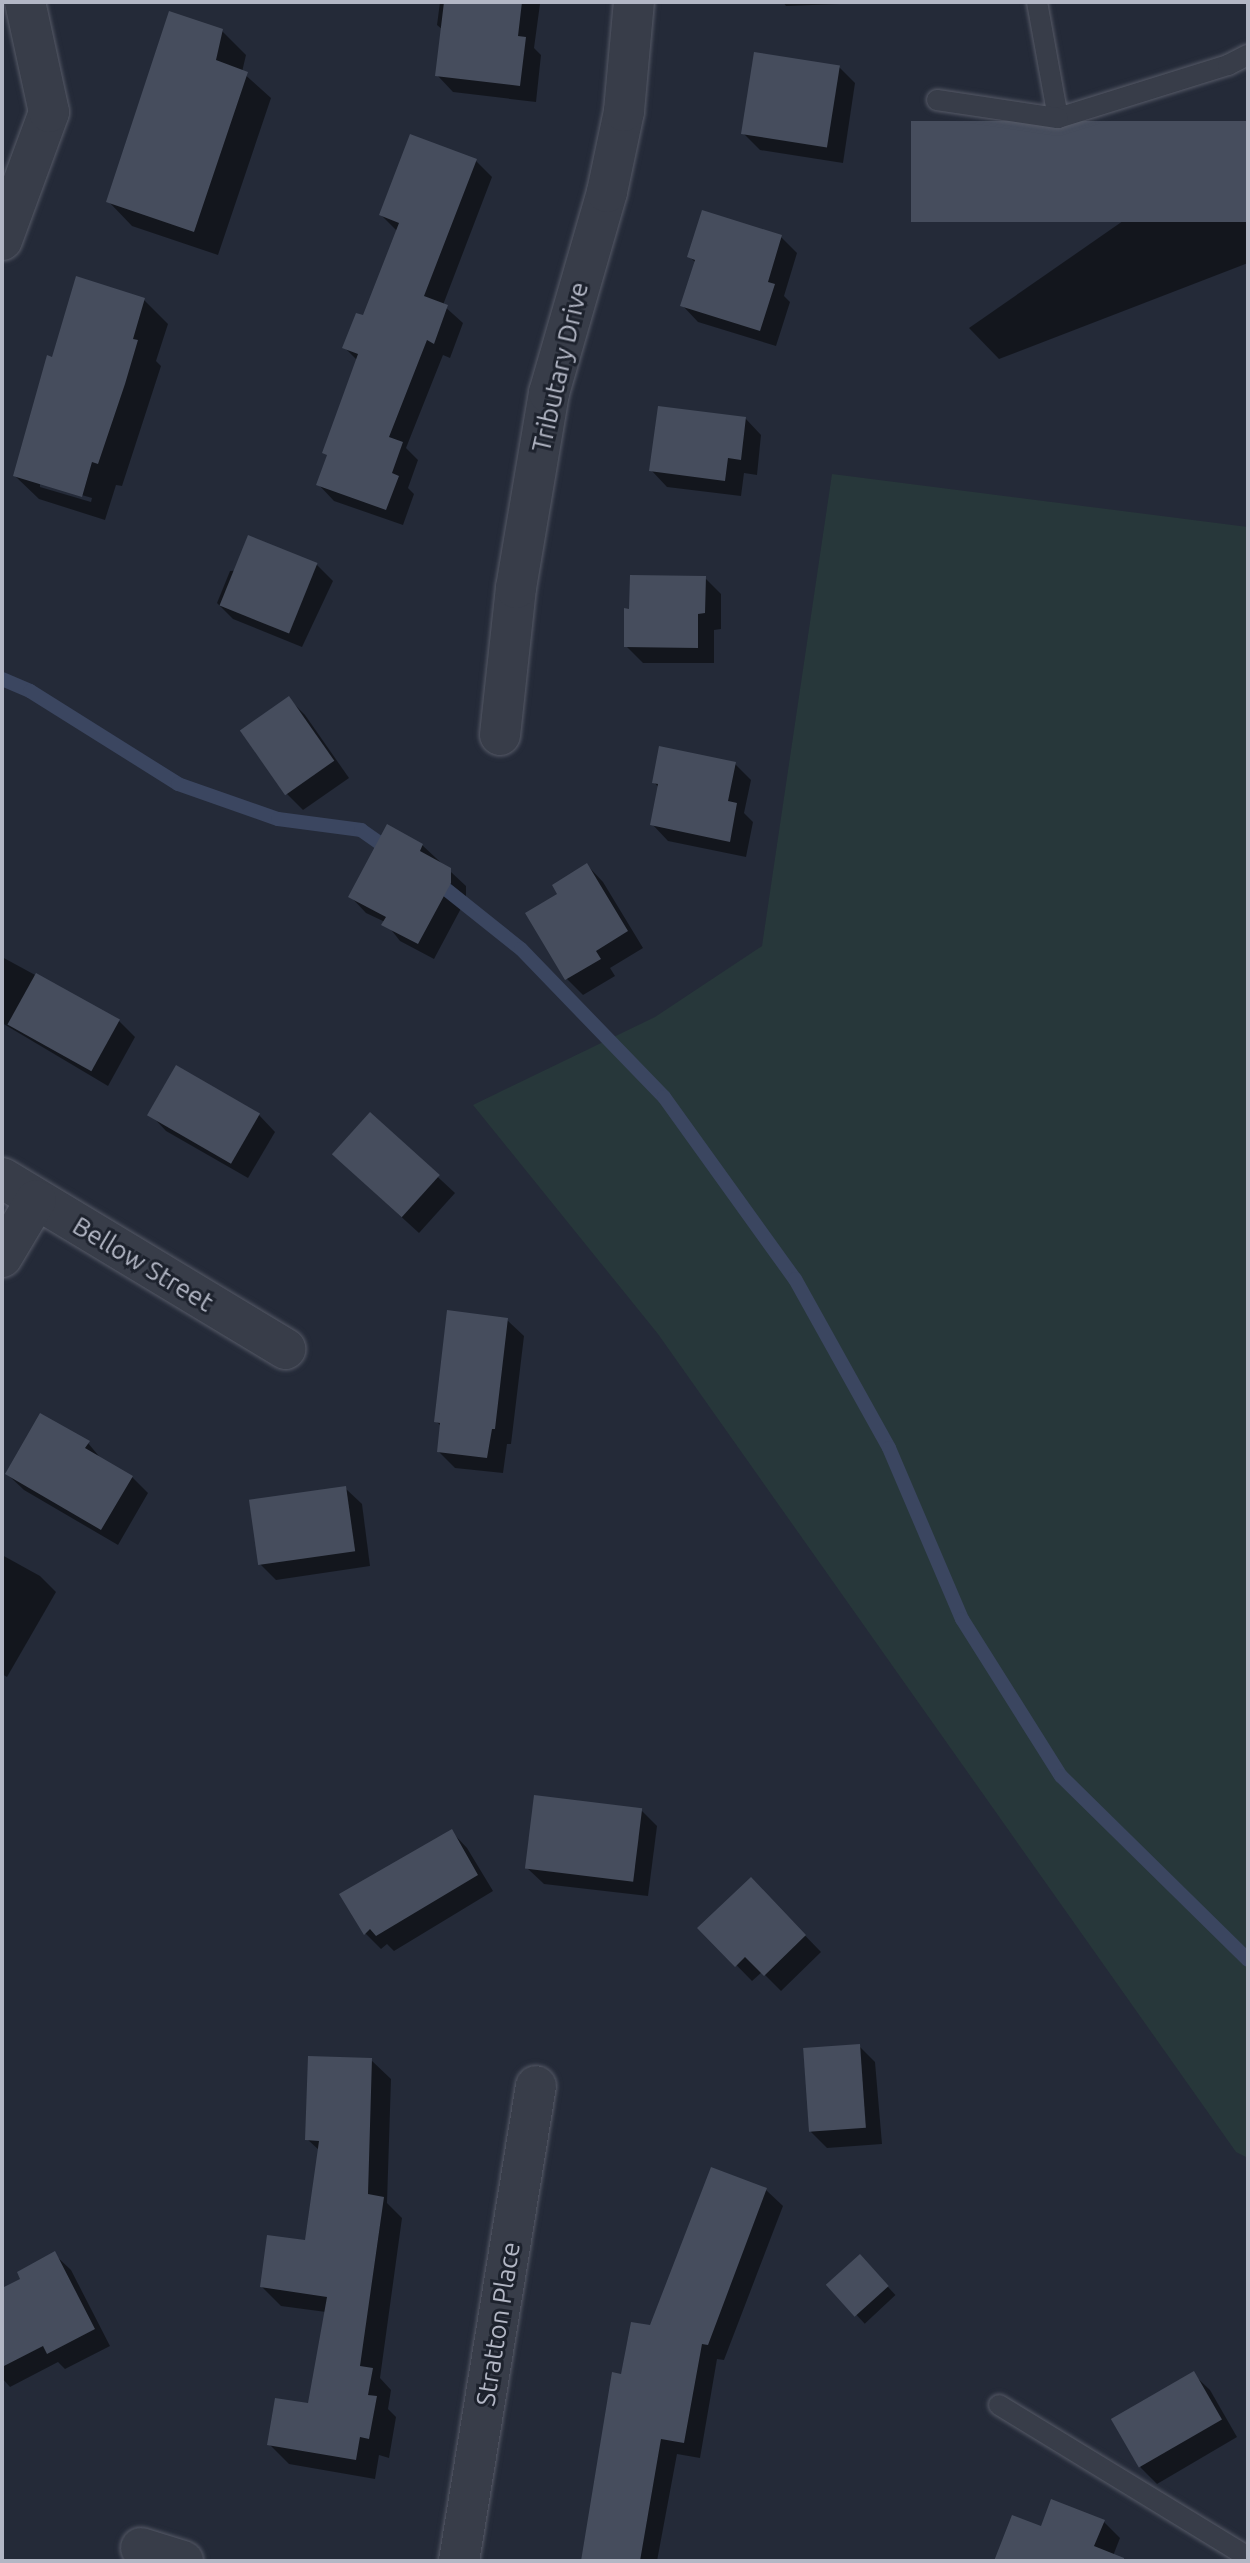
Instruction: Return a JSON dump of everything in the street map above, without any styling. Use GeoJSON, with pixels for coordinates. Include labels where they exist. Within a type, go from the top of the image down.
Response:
{"type":"FeatureCollection","features":[{"type":"Feature","properties":{"kind":"street"},"geometry":{"type":"LineString","coordinates":[[2,240],[49,112],[25,2]]}},
{"type":"Feature","properties":{"kind":"street","name":"Tributary Drive"},"geometry":{"type":"LineString","coordinates":[[500,735],[516,588],[549,393],[607,192],[624,111],[634,2]]}},
{"type":"Feature","properties":{"kind":"street","name":"Bellow Street"},"geometry":{"type":"LineString","coordinates":[[2,1178],[285,1349]]}},
{"type":"Feature","properties":{"kind":"street"},"geometry":{"type":"LineString","coordinates":[[2,1257],[36,1200]]}},
{"type":"Feature","properties":{"kind":"street","name":"Stratton Place"},"geometry":{"type":"LineString","coordinates":[[459,2561],[536,2086]]}},
{"type":"Feature","properties":{"kind":"street"},"geometry":{"type":"LineString","coordinates":[[141,2548],[183,2561]]}},
{"type":"Feature","properties":{"kind":"lane"},"geometry":{"type":"LineString","coordinates":[[1037,2],[1058,118]]}},
{"type":"Feature","properties":{"kind":"lane"},"geometry":{"type":"LineString","coordinates":[[937,100],[1058,118],[1228,65],[1248,55]]}},
{"type":"Feature","properties":{"kind":"lane"},"geometry":{"type":"LineString","coordinates":[[999,2405],[1248,2557]]}},
{"type":"Feature","properties":{"kind":"shaded area"},"geometry":{"type":"Polygon","coordinates":[[[832,474],[1248,527],[1248,2158],[1236,2152],[658,1334],[473,1105],[655,1017],[762,946],[832,474]]]}},
{"type":"Feature","properties":{"kind":"building"},"geometry":{"type":"Polygon","coordinates":[[[444,2],[522,2],[518,36],[526,37],[520,86],[435,76],[444,2]]]}},
{"type":"Feature","properties":{"kind":"building"},"geometry":{"type":"Polygon","coordinates":[[[169,11],[223,29],[216,60],[248,72],[194,232],[106,202],[169,11]]]}},
{"type":"Feature","properties":{"kind":"building"},"geometry":{"type":"Polygon","coordinates":[[[754,52],[840,66],[827,148],[741,134],[754,52]]]}},
{"type":"Feature","properties":{"kind":"building"},"geometry":{"type":"Polygon","coordinates":[[[911,121],[1248,121],[1248,222],[911,222],[911,121]]]}},
{"type":"Feature","properties":{"kind":"building"},"geometry":{"type":"Polygon","coordinates":[[[410,134],[477,159],[424,296],[448,305],[434,344],[427,340],[389,437],[403,442],[392,473],[399,476],[386,510],[316,485],[327,455],[322,453],[358,354],[342,348],[356,313],[363,315],[399,223],[379,215],[410,134]]]}},
{"type":"Feature","properties":{"kind":"building"},"geometry":{"type":"Polygon","coordinates":[[[702,210],[782,235],[768,282],[775,284],[760,331],[680,306],[695,260],[687,257],[702,210]]]}},
{"type":"Feature","properties":{"kind":"building"},"geometry":{"type":"Polygon","coordinates":[[[76,276],[145,298],[133,339],[138,340],[125,384],[98,464],[92,462],[82,497],[13,476],[47,355],[52,357],[76,276]]]}},
{"type":"Feature","properties":{"kind":"building"},"geometry":{"type":"Polygon","coordinates":[[[658,406],[746,417],[741,460],[728,458],[725,481],[649,471],[658,406]]]}},
{"type":"Feature","properties":{"kind":"building"},"geometry":{"type":"Polygon","coordinates":[[[248,535],[318,563],[289,634],[220,605],[248,535]]]}},
{"type":"Feature","properties":{"kind":"building"},"geometry":{"type":"Polygon","coordinates":[[[630,575],[706,576],[705,613],[698,614],[698,648],[624,647],[624,608],[629,609],[630,575]]]}},
{"type":"Feature","properties":{"kind":"building"},"geometry":{"type":"Polygon","coordinates":[[[289,696],[334,761],[285,795],[240,730],[289,696]]]}},
{"type":"Feature","properties":{"kind":"building"},"geometry":{"type":"Polygon","coordinates":[[[659,746],[736,762],[728,801],[737,803],[730,842],[650,825],[658,784],[652,783],[659,746]]]}},
{"type":"Feature","properties":{"kind":"building"},"geometry":{"type":"Polygon","coordinates":[[[387,824],[423,844],[420,851],[451,868],[451,883],[418,944],[381,925],[386,917],[348,897],[387,824]]]}},
{"type":"Feature","properties":{"kind":"building"},"geometry":{"type":"Polygon","coordinates":[[[587,863],[628,931],[596,951],[601,959],[565,980],[525,913],[557,894],[552,885],[587,863]]]}},
{"type":"Feature","properties":{"kind":"building"},"geometry":{"type":"Polygon","coordinates":[[[36,973],[120,1020],[91,1071],[7,1025],[36,973]]]}},
{"type":"Feature","properties":{"kind":"building"},"geometry":{"type":"Polygon","coordinates":[[[176,1065],[260,1114],[231,1164],[147,1115],[176,1065]]]}},
{"type":"Feature","properties":{"kind":"building"},"geometry":{"type":"Polygon","coordinates":[[[370,1112],[440,1175],[402,1217],[332,1154],[370,1112]]]}},
{"type":"Feature","properties":{"kind":"building"},"geometry":{"type":"Polygon","coordinates":[[[447,1310],[508,1318],[495,1429],[492,1429],[487,1458],[437,1452],[440,1423],[434,1422],[447,1310]]]}},
{"type":"Feature","properties":{"kind":"building"},"geometry":{"type":"Polygon","coordinates":[[[40,1413],[90,1441],[85,1448],[133,1476],[101,1530],[5,1474],[40,1413]]]}},
{"type":"Feature","properties":{"kind":"building"},"geometry":{"type":"Polygon","coordinates":[[[346,1486],[355,1551],[258,1565],[249,1500],[346,1486]]]}},
{"type":"Feature","properties":{"kind":"building"},"geometry":{"type":"Polygon","coordinates":[[[534,1795],[642,1808],[633,1882],[525,1868],[534,1795]]]}},
{"type":"Feature","properties":{"kind":"building"},"geometry":{"type":"Polygon","coordinates":[[[452,1829],[478,1875],[376,1936],[370,1929],[364,1935],[339,1894],[452,1829]]]}},
{"type":"Feature","properties":{"kind":"building"},"geometry":{"type":"Polygon","coordinates":[[[751,1877],[806,1935],[764,1976],[745,1957],[735,1967],[697,1928],[751,1877]]]}},
{"type":"Feature","properties":{"kind":"building"},"geometry":{"type":"Polygon","coordinates":[[[860,2044],[866,2128],[809,2132],[803,2048],[860,2044]]]}},
{"type":"Feature","properties":{"kind":"building"},"geometry":{"type":"Polygon","coordinates":[[[308,2056],[372,2058],[368,2194],[384,2197],[360,2366],[373,2368],[368,2395],[377,2396],[369,2439],[360,2437],[356,2460],[267,2445],[275,2398],[308,2403],[327,2297],[260,2287],[267,2235],[305,2240],[319,2141],[305,2140],[308,2056]]]}},
{"type":"Feature","properties":{"kind":"building"},"geometry":{"type":"Polygon","coordinates":[[[711,2167],[767,2188],[708,2345],[702,2344],[684,2443],[661,2439],[640,2561],[581,2561],[612,2372],[621,2374],[631,2322],[650,2325],[711,2167]]]}},
{"type":"Feature","properties":{"kind":"building"},"geometry":{"type":"Polygon","coordinates":[[[55,2251],[95,2329],[47,2354],[43,2346],[2,2367],[2,2288],[20,2279],[17,2272],[55,2251]]]}},
{"type":"Feature","properties":{"kind":"building"},"geometry":{"type":"Polygon","coordinates":[[[860,2254],[889,2286],[855,2317],[826,2285],[860,2254]]]}},
{"type":"Feature","properties":{"kind":"building"},"geometry":{"type":"Polygon","coordinates":[[[1194,2371],[1222,2419],[1139,2467],[1111,2419],[1194,2371]]]}},
{"type":"Feature","properties":{"kind":"building"},"geometry":{"type":"Polygon","coordinates":[[[1051,2499],[1105,2520],[1094,2546],[1124,2558],[1124,2561],[994,2561],[1012,2515],[1041,2526],[1051,2499]]]}},
{"type":"Feature","properties":{"kind":"waterway"},"geometry":{"type":"LineString","coordinates":[[2,679],[30,691],[178,784],[278,819],[361,830],[391,851]]}},
{"type":"Feature","properties":{"kind":"waterway"},"geometry":{"type":"LineString","coordinates":[[432,878],[521,949],[664,1097],[795,1279],[889,1448],[962,1619],[1061,1776],[1248,1960]]}}]}
